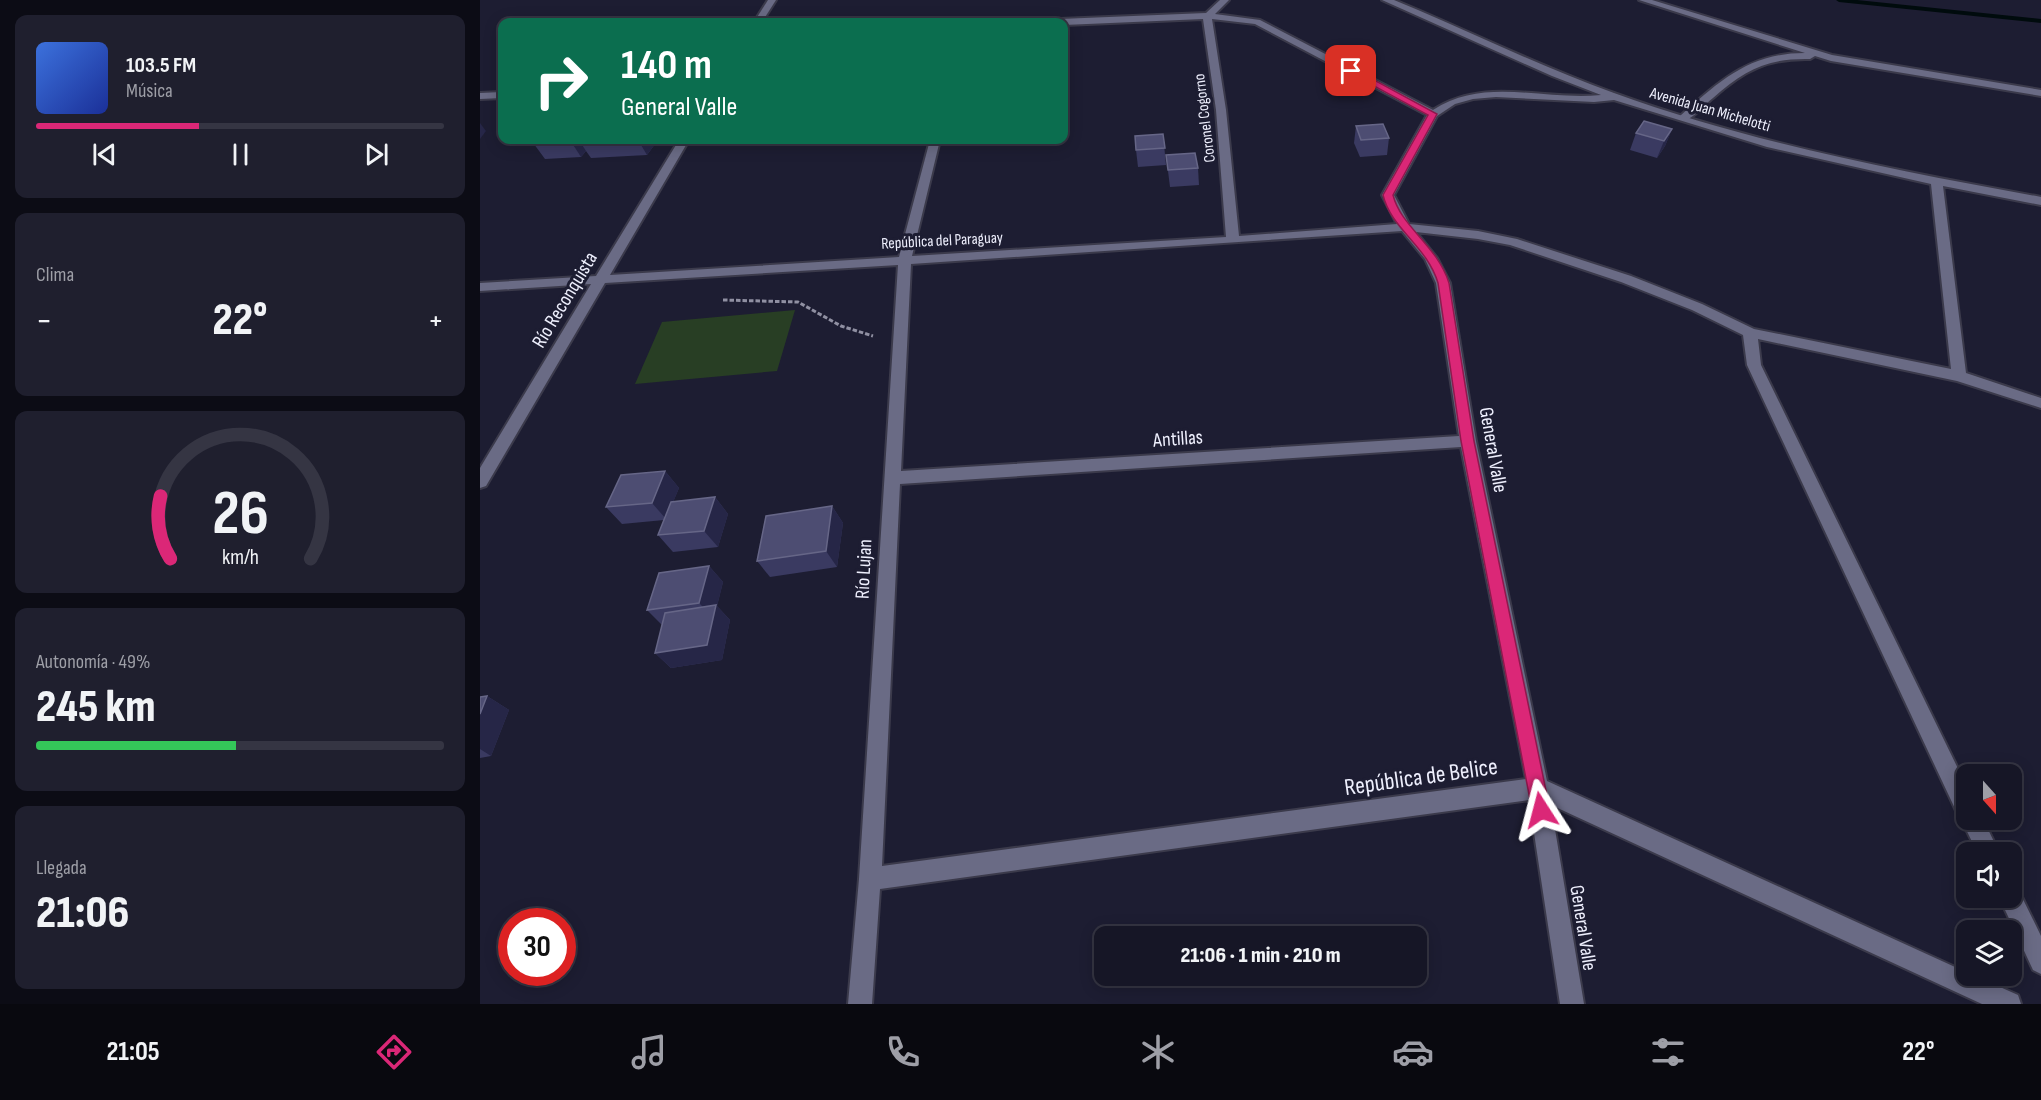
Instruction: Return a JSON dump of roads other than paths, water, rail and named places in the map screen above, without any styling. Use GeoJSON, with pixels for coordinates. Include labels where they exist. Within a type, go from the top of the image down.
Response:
{"type":"FeatureCollection","features":[{"type":"Feature","properties":{"kind":"street"},"geometry":{"type":"LineString","coordinates":[[760,18],[771,0]]}},
{"type":"Feature","properties":{"kind":"street"},"geometry":{"type":"LineString","coordinates":[[1208,16],[1226,0]]}},
{"type":"Feature","properties":{"kind":"street","name":"Avenida Juan Michelotti"},"geometry":{"type":"LineString","coordinates":[[1386,0],[1562,78],[1615,97],[1759,141],[1937,182],[2041,201]]}},
{"type":"Feature","properties":{"kind":"street"},"geometry":{"type":"LineString","coordinates":[[1642,0],[1831,58]]}},
{"type":"Feature","properties":{"kind":"street"},"geometry":{"type":"LineString","coordinates":[[1068,22],[1208,16],[1241,19],[1269,27],[1433,114],[1443,105],[1457,100],[1488,95],[1527,94],[1601,100],[1615,97]]}},
{"type":"Feature","properties":{"kind":"street","name":"Coronel Cogorno"},"geometry":{"type":"LineString","coordinates":[[1208,16],[1221,110],[1233,240]]}},
{"type":"Feature","properties":{"kind":"street"},"geometry":{"type":"LineString","coordinates":[[1684,118],[1740,69],[1784,57],[1803,55],[2041,93]]}},
{"type":"Feature","properties":{"kind":"street"},"geometry":{"type":"LineString","coordinates":[[480,96],[498,95]]}},
{"type":"Feature","properties":{"kind":"street","name":"General Valle"},"geometry":{"type":"LineString","coordinates":[[1433,114],[1388,195],[1391,209],[1426,249],[1441,275],[1468,441],[1538,788],[1572,1004]]}},
{"type":"Feature","properties":{"kind":"street","name":"Río Reconquista"},"geometry":{"type":"LineString","coordinates":[[480,482],[682,144]]}},
{"type":"Feature","properties":{"kind":"street","name":"Río Lujan"},"geometry":{"type":"LineString","coordinates":[[860,1004],[870,879],[905,260],[934,144]]}},
{"type":"Feature","properties":{"kind":"street"},"geometry":{"type":"LineString","coordinates":[[1937,182],[1959,376]]}},
{"type":"Feature","properties":{"kind":"street","name":"República del Paraguay"},"geometry":{"type":"LineString","coordinates":[[480,287],[1406,227],[1478,235],[1513,242],[1626,279],[1697,307],[1749,333],[1959,376],[2041,403]]}},
{"type":"Feature","properties":{"kind":"street"},"geometry":{"type":"LineString","coordinates":[[1749,333],[1754,365],[1956,786]]}},
{"type":"Feature","properties":{"kind":"street","name":"Antillas"},"geometry":{"type":"LineString","coordinates":[[891,478],[1468,441]]}},
{"type":"Feature","properties":{"kind":"street"},"geometry":{"type":"LineString","coordinates":[[1538,788],[2009,1004]]}},
{"type":"Feature","properties":{"kind":"street","name":"República de Belice"},"geometry":{"type":"LineString","coordinates":[[870,879],[1538,788]]}},
{"type":"Feature","properties":{"kind":"street"},"geometry":{"type":"LineString","coordinates":[[2015,908],[2041,962]]}},
{"type":"Feature","properties":{"kind":"waterway"},"geometry":{"type":"LineString","coordinates":[[1839,0],[2041,21]]}}]}
